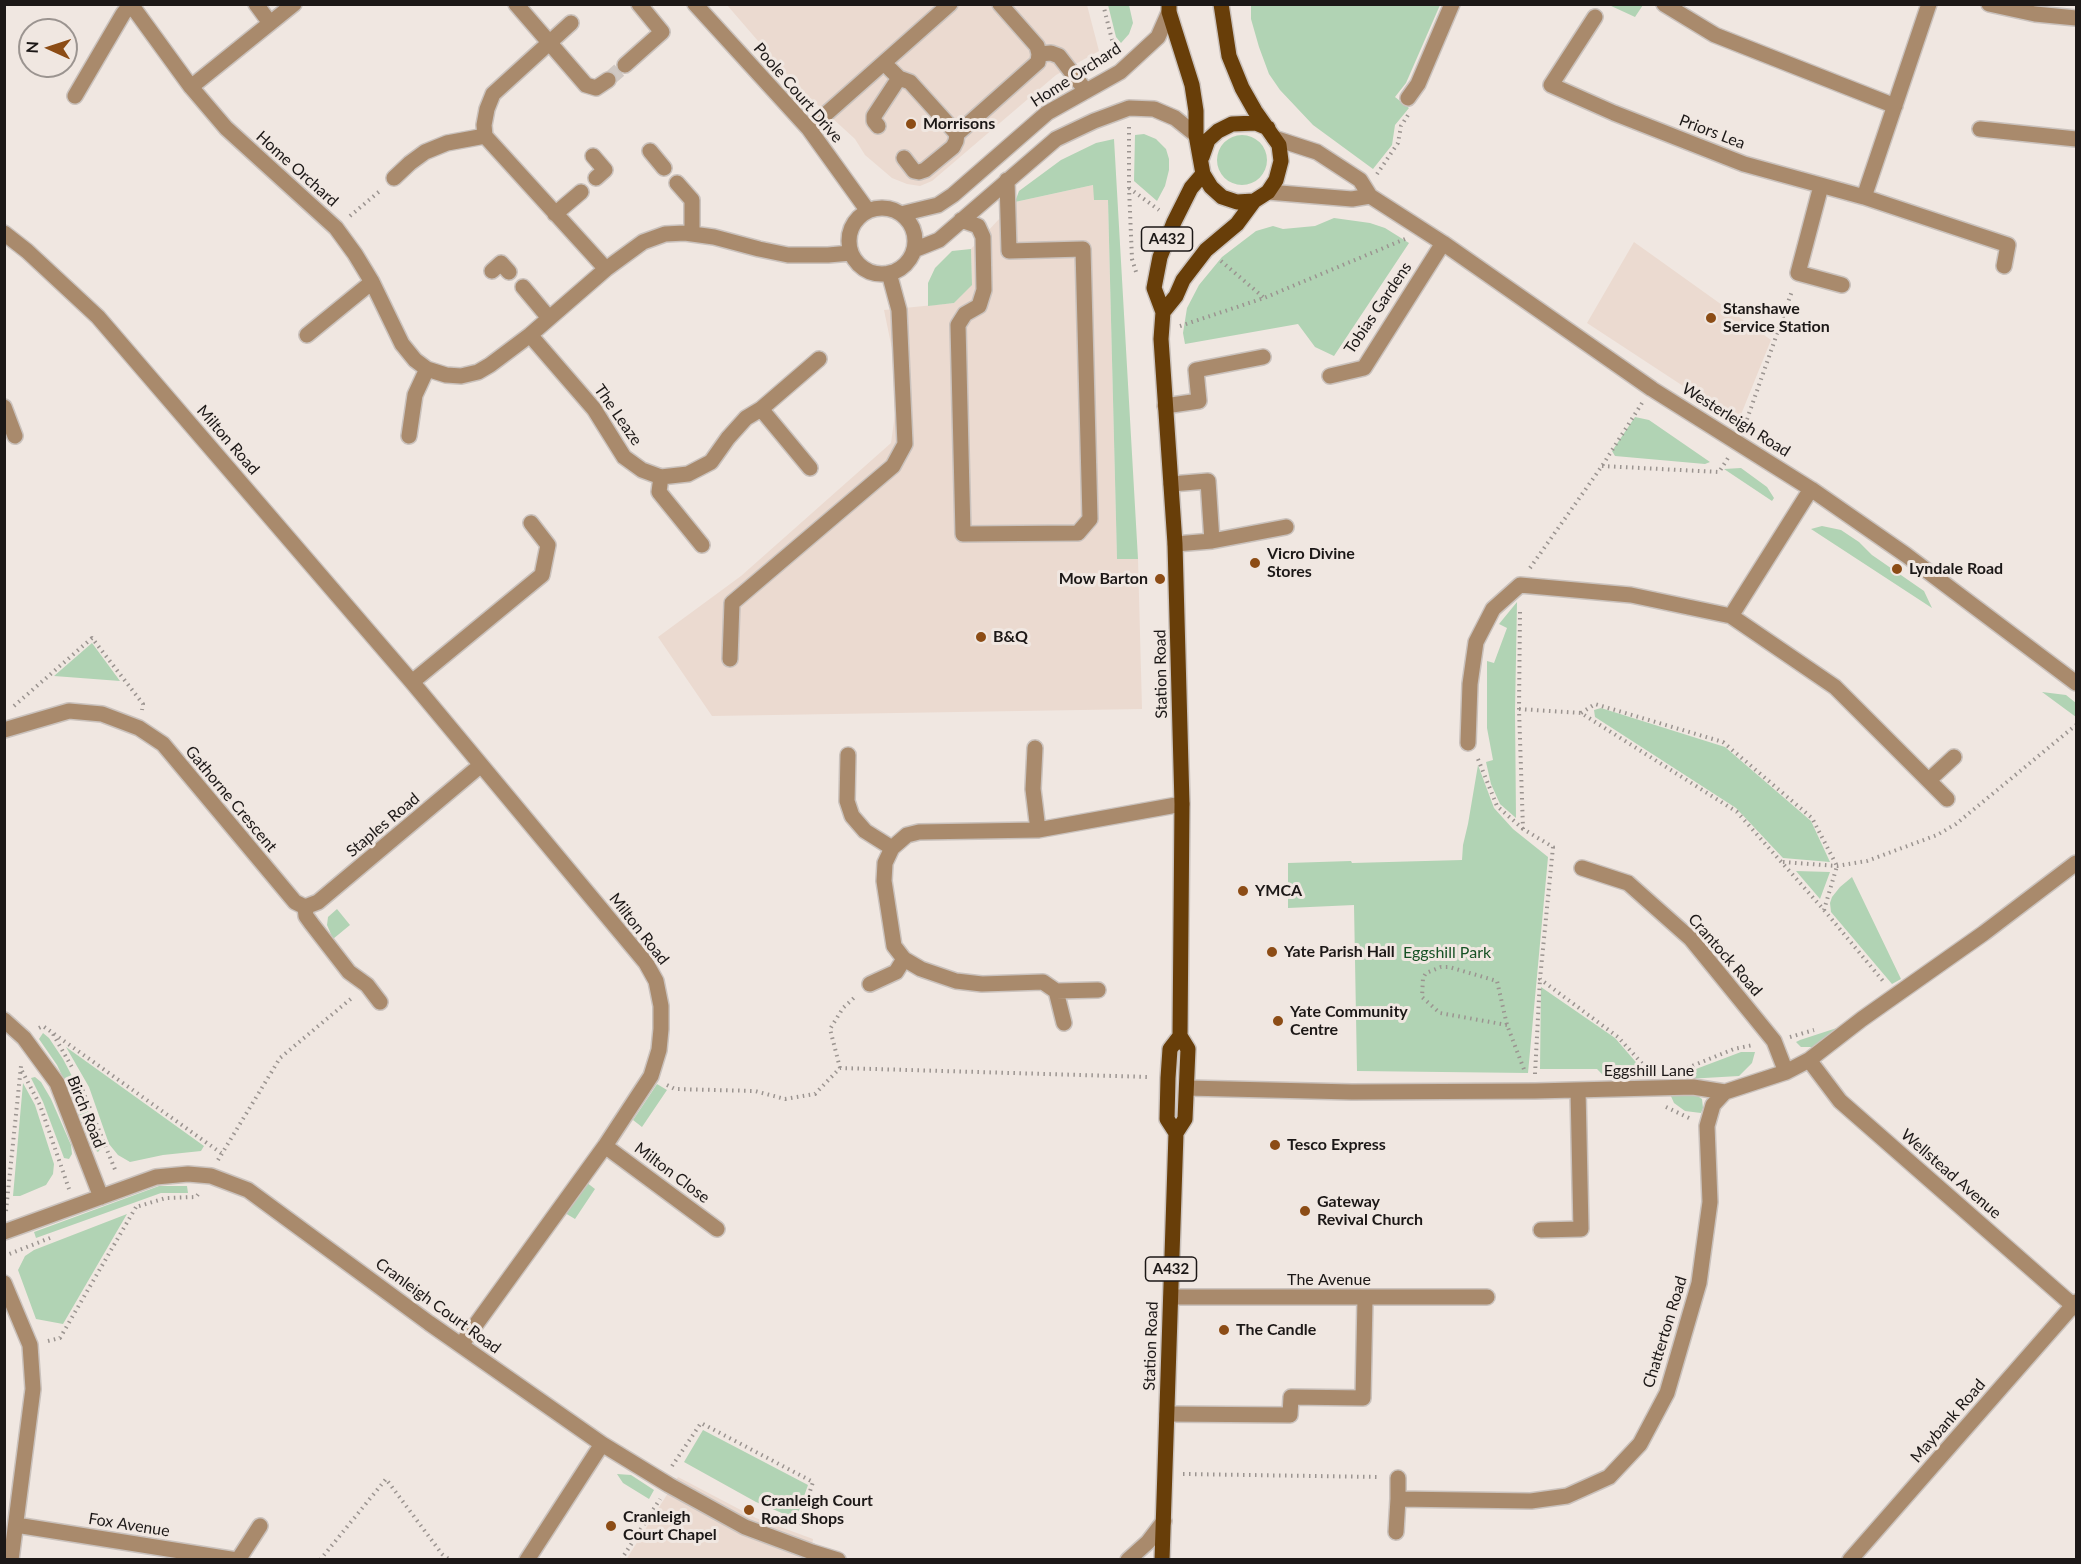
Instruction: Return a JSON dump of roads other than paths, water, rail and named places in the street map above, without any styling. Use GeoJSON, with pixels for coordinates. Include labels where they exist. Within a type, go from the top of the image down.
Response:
{"type":"FeatureCollection","features":[{"type":"Feature","properties":{"kind":"main road"},"geometry":{"type":"LineString","coordinates":[[1221,4],[1229,56],[1242,88],[1279,145],[1281,161],[1276,180],[1268,192]]}},
{"type":"Feature","properties":{"kind":"main road"},"geometry":{"type":"LineString","coordinates":[[1166,7],[1192,85],[1196,111],[1196,135],[1202,166],[1211,187],[1222,197],[1237,202],[1254,201]]}},
{"type":"Feature","properties":{"kind":"main road","name":"A432"},"geometry":{"type":"LineString","coordinates":[[1202,166],[1208,141],[1218,131],[1232,124],[1256,123],[1271,133]]}},
{"type":"Feature","properties":{"kind":"main road","name":"Station Road"},"geometry":{"type":"LineString","coordinates":[[1162,1560],[1176,1133],[1185,1119],[1188,1049],[1180,1036],[1182,804],[1175,544],[1161,339],[1163,312],[1154,288],[1160,257],[1174,222],[1202,166]]}},
{"type":"Feature","properties":{"kind":"main road","name":"A432"},"geometry":{"type":"LineString","coordinates":[[1163,312],[1176,296],[1183,280],[1206,250],[1237,224],[1254,201],[1268,192]]}},
{"type":"Feature","properties":{"kind":"main road","name":"Station Road"},"geometry":{"type":"LineString","coordinates":[[1176,1133],[1167,1119],[1168,1077],[1170,1049],[1180,1036]]}},
{"type":"Feature","properties":{"kind":"street"},"geometry":{"type":"LineString","coordinates":[[256,4],[270,23]]}},
{"type":"Feature","properties":{"kind":"street"},"geometry":{"type":"LineString","coordinates":[[191,87],[294,4]]}},
{"type":"Feature","properties":{"kind":"street"},"geometry":{"type":"LineString","coordinates":[[516,4],[586,85],[596,88],[608,80]]}},
{"type":"Feature","properties":{"kind":"street"},"geometry":{"type":"LineString","coordinates":[[625,65],[662,32],[639,4]]}},
{"type":"Feature","properties":{"kind":"street","name":"Poole Court Drive"},"geometry":{"type":"LineString","coordinates":[[695,4],[809,129],[868,210]]}},
{"type":"Feature","properties":{"kind":"street"},"geometry":{"type":"LineString","coordinates":[[809,129],[950,4]]}},
{"type":"Feature","properties":{"kind":"street"},"geometry":{"type":"LineString","coordinates":[[903,158],[915,171],[925,170],[953,147],[957,134],[1038,62],[1037,46],[1000,4]]}},
{"type":"Feature","properties":{"kind":"street"},"geometry":{"type":"LineString","coordinates":[[1408,98],[1418,84],[1452,4]]}},
{"type":"Feature","properties":{"kind":"street"},"geometry":{"type":"LineString","coordinates":[[1664,4],[1715,35],[1894,106]]}},
{"type":"Feature","properties":{"kind":"street"},"geometry":{"type":"LineString","coordinates":[[1864,197],[1929,4]]}},
{"type":"Feature","properties":{"kind":"street"},"geometry":{"type":"LineString","coordinates":[[1989,4],[2035,14],[2076,18]]}},
{"type":"Feature","properties":{"kind":"street","name":"Home Orchard"},"geometry":{"type":"LineString","coordinates":[[75,96],[129,5],[191,87],[226,128],[336,228],[372,282],[402,344],[414,360],[427,369]]}},
{"type":"Feature","properties":{"kind":"street","name":"Home Orchard"},"geometry":{"type":"LineString","coordinates":[[901,214],[938,205],[953,195],[1047,113],[1120,72],[1158,37],[1166,7]]}},
{"type":"Feature","properties":{"kind":"street","name":"Priors Lea"},"geometry":{"type":"LineString","coordinates":[[1595,17],[1551,85],[1614,113],[1744,164],[1864,197],[2008,245],[2004,266]]}},
{"type":"Feature","properties":{"kind":"street"},"geometry":{"type":"LineString","coordinates":[[571,23],[493,94],[487,109],[484,125],[485,136],[606,269]]}},
{"type":"Feature","properties":{"kind":"street"},"geometry":{"type":"LineString","coordinates":[[1039,54],[1051,53],[1059,56],[1086,91]]}},
{"type":"Feature","properties":{"kind":"street"},"geometry":{"type":"LineString","coordinates":[[884,63],[899,78],[910,82],[957,134]]}},
{"type":"Feature","properties":{"kind":"street"},"geometry":{"type":"LineString","coordinates":[[878,126],[874,121],[874,116],[899,78]]}},
{"type":"Feature","properties":{"kind":"street"},"geometry":{"type":"LineString","coordinates":[[914,250],[939,240],[1056,139],[1094,121],[1129,108],[1154,109],[1175,118],[1196,135]]}},
{"type":"Feature","properties":{"kind":"street"},"geometry":{"type":"LineString","coordinates":[[1980,129],[2076,139]]}},
{"type":"Feature","properties":{"kind":"street","name":"Westerleigh Road"},"geometry":{"type":"LineString","coordinates":[[1271,133],[1317,152],[1360,180],[1370,196],[1443,243],[1652,389],[1811,489],[1906,555],[2076,683]]}},
{"type":"Feature","properties":{"kind":"street"},"geometry":{"type":"LineString","coordinates":[[394,178],[425,152],[447,143],[485,136]]}},
{"type":"Feature","properties":{"kind":"street"},"geometry":{"type":"LineString","coordinates":[[650,151],[664,168]]}},
{"type":"Feature","properties":{"kind":"street"},"geometry":{"type":"LineString","coordinates":[[593,156],[605,170],[596,178]]}},
{"type":"Feature","properties":{"kind":"street"},"geometry":{"type":"LineString","coordinates":[[961,220],[978,226],[983,237],[984,290],[979,306],[965,314],[958,325],[963,534],[1078,533],[1090,519],[1083,249],[1009,251],[1007,180]]}},
{"type":"Feature","properties":{"kind":"street"},"geometry":{"type":"LineString","coordinates":[[677,183],[692,200],[692,234]]}},
{"type":"Feature","properties":{"kind":"street"},"geometry":{"type":"LineString","coordinates":[[1821,186],[1798,273],[1842,285]]}},
{"type":"Feature","properties":{"kind":"street"},"geometry":{"type":"LineString","coordinates":[[555,214],[581,192]]}},
{"type":"Feature","properties":{"kind":"street"},"geometry":{"type":"LineString","coordinates":[[1268,192],[1352,199],[1370,196]]}},
{"type":"Feature","properties":{"kind":"street"},"geometry":{"type":"LineString","coordinates":[[891,209],[901,214],[910,224],[915,236],[914,250],[909,261],[900,269],[877,274],[857,263],[851,252],[849,240],[851,228],[868,210],[891,209]]}},
{"type":"Feature","properties":{"kind":"street","name":"Milton Road"},"geometry":{"type":"LineString","coordinates":[[4,233],[27,251],[98,317],[412,682],[646,963],[656,981],[661,1006],[659,1050],[651,1076],[605,1146],[460,1345]]}},
{"type":"Feature","properties":{"kind":"street"},"geometry":{"type":"LineString","coordinates":[[409,436],[415,395],[427,369],[446,375],[461,376],[478,372],[490,365],[530,335],[606,269],[643,242],[665,234],[692,234],[788,255],[828,255],[851,252]]}},
{"type":"Feature","properties":{"kind":"street","name":"Tobias Gardens"},"geometry":{"type":"LineString","coordinates":[[1330,376],[1364,368],[1443,243]]}},
{"type":"Feature","properties":{"kind":"street"},"geometry":{"type":"LineString","coordinates":[[492,271],[501,263],[509,272]]}},
{"type":"Feature","properties":{"kind":"street"},"geometry":{"type":"LineString","coordinates":[[730,659],[732,603],[893,466],[905,444],[899,310],[889,273]]}},
{"type":"Feature","properties":{"kind":"street"},"geometry":{"type":"LineString","coordinates":[[307,335],[372,282]]}},
{"type":"Feature","properties":{"kind":"street"},"geometry":{"type":"LineString","coordinates":[[523,287],[549,318]]}},
{"type":"Feature","properties":{"kind":"street","name":"The Leaze"},"geometry":{"type":"LineString","coordinates":[[530,335],[594,409],[624,457],[642,470],[661,477]]}},
{"type":"Feature","properties":{"kind":"street"},"geometry":{"type":"LineString","coordinates":[[1165,406],[1199,401],[1196,370],[1263,357]]}},
{"type":"Feature","properties":{"kind":"street"},"geometry":{"type":"LineString","coordinates":[[702,545],[659,492],[661,477],[688,474],[711,462],[746,418],[761,409],[819,360]]}},
{"type":"Feature","properties":{"kind":"street"},"geometry":{"type":"LineString","coordinates":[[4,407],[15,436]]}},
{"type":"Feature","properties":{"kind":"street"},"geometry":{"type":"LineString","coordinates":[[761,409],[810,468]]}},
{"type":"Feature","properties":{"kind":"street"},"geometry":{"type":"LineString","coordinates":[[1171,484],[1208,481],[1212,541]]}},
{"type":"Feature","properties":{"kind":"street"},"geometry":{"type":"LineString","coordinates":[[1731,616],[1811,489]]}},
{"type":"Feature","properties":{"kind":"street"},"geometry":{"type":"LineString","coordinates":[[412,682],[542,575],[548,545],[531,523]]}},
{"type":"Feature","properties":{"kind":"street"},"geometry":{"type":"LineString","coordinates":[[1175,544],[1212,541],[1286,527]]}},
{"type":"Feature","properties":{"kind":"street"},"geometry":{"type":"LineString","coordinates":[[1468,743],[1470,684],[1476,642],[1493,609],[1520,585],[1631,595],[1731,616],[1835,687],[1947,799]]}},
{"type":"Feature","properties":{"kind":"street","name":"Gathorne Crescent"},"geometry":{"type":"LineString","coordinates":[[4,730],[69,711],[102,714],[139,728],[163,744],[295,902],[304,907],[306,916],[349,972],[367,985],[380,1002]]}},
{"type":"Feature","properties":{"kind":"street"},"geometry":{"type":"LineString","coordinates":[[1035,748],[1033,789],[1038,830]]}},
{"type":"Feature","properties":{"kind":"street"},"geometry":{"type":"LineString","coordinates":[[848,755],[847,801],[852,816],[865,831],[892,848]]}},
{"type":"Feature","properties":{"kind":"street"},"geometry":{"type":"LineString","coordinates":[[1929,780],[1954,757]]}},
{"type":"Feature","properties":{"kind":"street","name":"Staples Road"},"geometry":{"type":"LineString","coordinates":[[304,907],[318,903],[481,765]]}},
{"type":"Feature","properties":{"kind":"street"},"geometry":{"type":"LineString","coordinates":[[1098,990],[1056,991],[1043,982],[982,984],[956,981],[921,969],[904,959],[894,946],[884,881],[885,862],[892,848],[906,835],[919,832],[1038,830],[1182,804]]}},
{"type":"Feature","properties":{"kind":"street","name":"Eggshill Lane"},"geometry":{"type":"LineString","coordinates":[[1187,1088],[1352,1092],[1693,1087],[1725,1092],[1786,1072],[1809,1060],[1894,995],[1984,933],[2076,863]]}},
{"type":"Feature","properties":{"kind":"street","name":"Crantock Road"},"geometry":{"type":"LineString","coordinates":[[1582,868],[1628,883],[1691,939],[1774,1041],[1786,1072]]}},
{"type":"Feature","properties":{"kind":"street"},"geometry":{"type":"LineString","coordinates":[[870,984],[896,972],[904,959]]}},
{"type":"Feature","properties":{"kind":"street"},"geometry":{"type":"LineString","coordinates":[[1056,991],[1064,1023]]}},
{"type":"Feature","properties":{"kind":"street","name":"Birch Road"},"geometry":{"type":"LineString","coordinates":[[4,1020],[24,1038],[57,1083],[101,1197]]}},
{"type":"Feature","properties":{"kind":"street","name":"Wellstead Avenue"},"geometry":{"type":"LineString","coordinates":[[1809,1060],[1840,1101],[2075,1305]]}},
{"type":"Feature","properties":{"kind":"street"},"geometry":{"type":"LineString","coordinates":[[1541,1230],[1574,1235],[1581,1229],[1578,1090]]}},
{"type":"Feature","properties":{"kind":"street","name":"Chatterton Road"},"geometry":{"type":"LineString","coordinates":[[1398,1499],[1531,1501],[1567,1496],[1609,1476],[1640,1444],[1667,1393],[1699,1283],[1710,1202],[1707,1126],[1713,1105],[1725,1092]]}},
{"type":"Feature","properties":{"kind":"street","name":"Milton Close"},"geometry":{"type":"LineString","coordinates":[[605,1146],[717,1229]]}},
{"type":"Feature","properties":{"kind":"street","name":"Cranleigh Court Road"},"geometry":{"type":"LineString","coordinates":[[4,1232],[156,1177],[188,1174],[211,1176],[248,1190],[460,1345],[602,1444],[665,1483],[745,1527],[838,1560]]}},
{"type":"Feature","properties":{"kind":"street"},"geometry":{"type":"LineString","coordinates":[[4,1282],[30,1346],[33,1389],[11,1560]]}},
{"type":"Feature","properties":{"kind":"street","name":"The Avenue"},"geometry":{"type":"LineString","coordinates":[[1170,1297],[1488,1298]]}},
{"type":"Feature","properties":{"kind":"street"},"geometry":{"type":"LineString","coordinates":[[1167,1414],[1290,1415],[1291,1397],[1363,1398],[1365,1299]]}},
{"type":"Feature","properties":{"kind":"street","name":"Maybank Road"},"geometry":{"type":"LineString","coordinates":[[1850,1560],[2075,1305]]}},
{"type":"Feature","properties":{"kind":"street"},"geometry":{"type":"LineString","coordinates":[[527,1560],[602,1444]]}},
{"type":"Feature","properties":{"kind":"street"},"geometry":{"type":"LineString","coordinates":[[1396,1532],[1398,1478]]}},
{"type":"Feature","properties":{"kind":"street"},"geometry":{"type":"LineString","coordinates":[[1128,1560],[1148,1542],[1164,1521]]}},
{"type":"Feature","properties":{"kind":"street","name":"Fox Avenue"},"geometry":{"type":"LineString","coordinates":[[16,1526],[237,1560],[260,1526]]}},
{"type":"Feature","properties":{"kind":"tunnel"},"geometry":{"type":"LineString","coordinates":[[608,80],[625,65]]}},
{"type":"Feature","properties":{"kind":"place","name":"Morrisons"},"geometry":{"type":"Point","coordinates":[911,124]}},
{"type":"Feature","properties":{"kind":"place","name":"Stanshawe Service Station"},"geometry":{"type":"Point","coordinates":[1711,318]}},
{"type":"Feature","properties":{"kind":"place","name":"Vicro Divine Stores"},"geometry":{"type":"Point","coordinates":[1255,563]}},
{"type":"Feature","properties":{"kind":"place","name":"Lyndale Road"},"geometry":{"type":"Point","coordinates":[1897,569]}},
{"type":"Feature","properties":{"kind":"place","name":"Mow Barton"},"geometry":{"type":"Point","coordinates":[1160,579]}},
{"type":"Feature","properties":{"kind":"place","name":"B&Q"},"geometry":{"type":"Point","coordinates":[981,637]}},
{"type":"Feature","properties":{"kind":"place","name":"YMCA"},"geometry":{"type":"Point","coordinates":[1243,891]}},
{"type":"Feature","properties":{"kind":"place","name":"Yate Parish Hall"},"geometry":{"type":"Point","coordinates":[1272,952]}},
{"type":"Feature","properties":{"kind":"place","name":"Yate Community Centre"},"geometry":{"type":"Point","coordinates":[1278,1021]}},
{"type":"Feature","properties":{"kind":"place","name":"Tesco Express"},"geometry":{"type":"Point","coordinates":[1275,1145]}},
{"type":"Feature","properties":{"kind":"place","name":"Gateway Revival Church"},"geometry":{"type":"Point","coordinates":[1305,1211]}},
{"type":"Feature","properties":{"kind":"place","name":"The Candle"},"geometry":{"type":"Point","coordinates":[1224,1330]}},
{"type":"Feature","properties":{"kind":"place","name":"Cranleigh Court Road Shops"},"geometry":{"type":"Point","coordinates":[749,1510]}},
{"type":"Feature","properties":{"kind":"place","name":"Cranleigh Court Chapel"},"geometry":{"type":"Point","coordinates":[611,1526]}},
{"type":"Feature","properties":{"kind":"park label","name":"Eggshill Park"},"geometry":{"type":"Point","coordinates":[1447,953]}}]}
